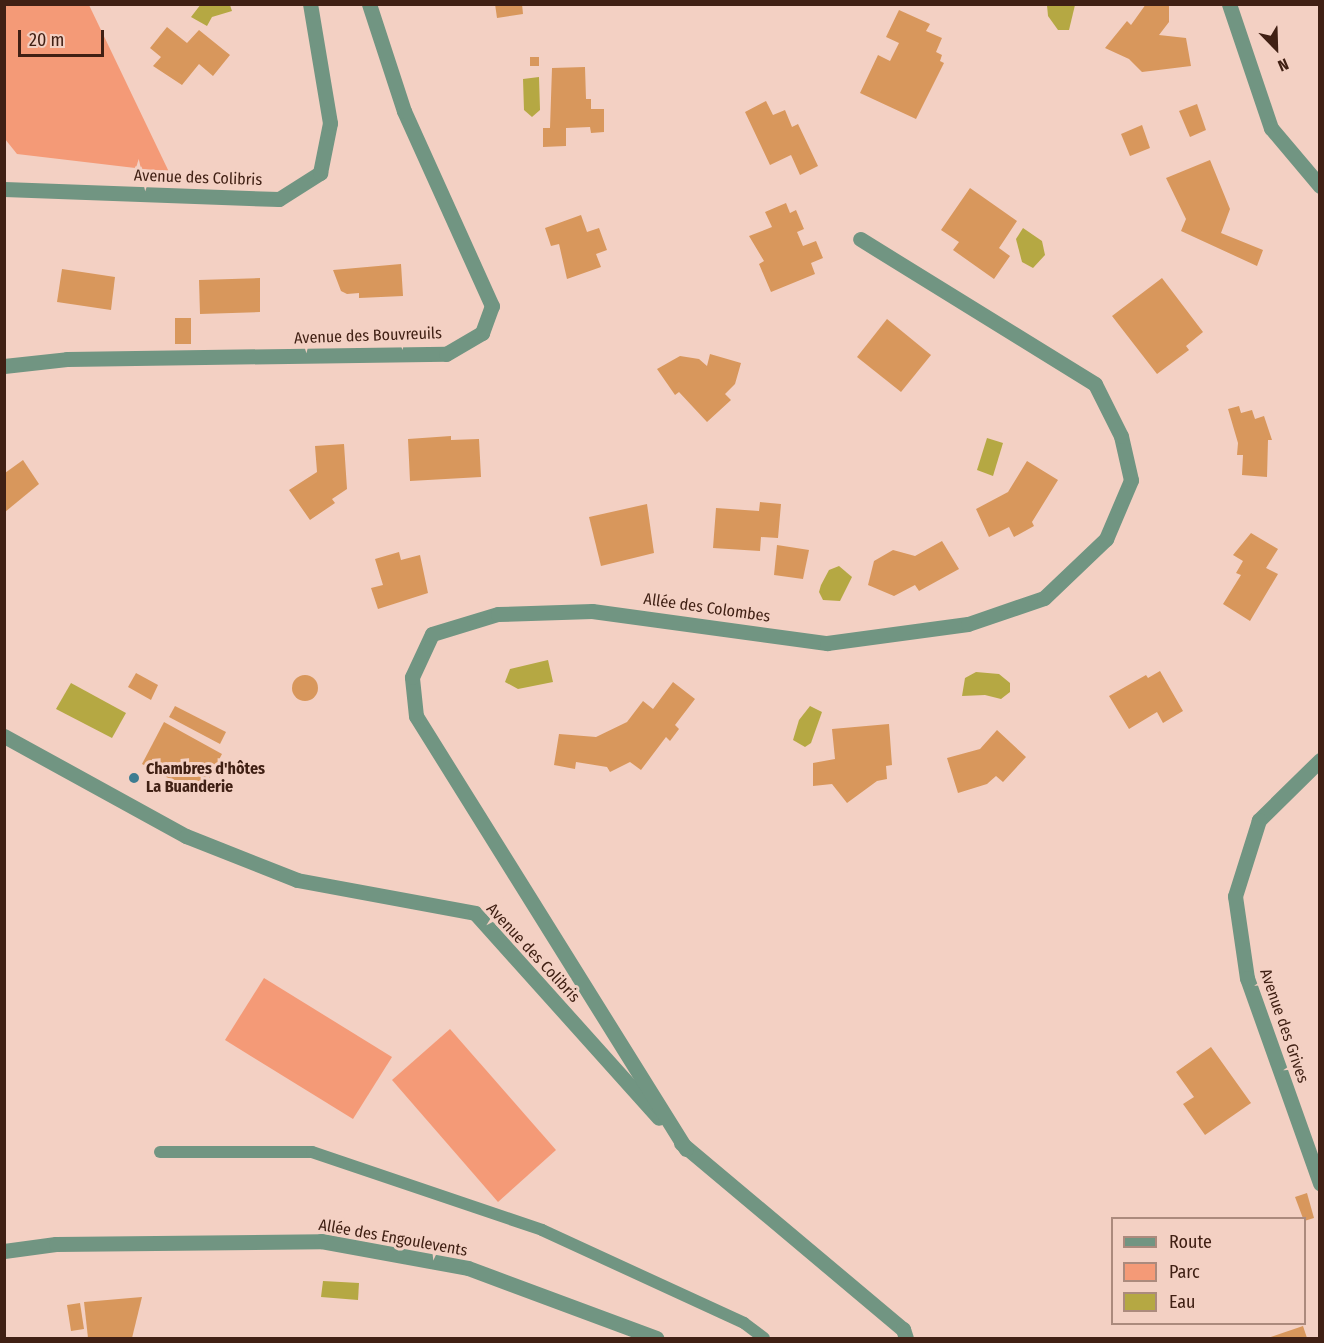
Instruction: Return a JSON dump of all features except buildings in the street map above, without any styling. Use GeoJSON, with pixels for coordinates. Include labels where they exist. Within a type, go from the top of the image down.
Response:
{"type":"FeatureCollection","features":[{"type":"Feature","properties":{"kind":"street","name":"Avenue des Colibris"},"geometry":{"type":"LineString","coordinates":[[4,189],[279,199],[320,173],[330,123],[310,4]]}},
{"type":"Feature","properties":{"kind":"street","name":"Avenue des Bouvreuils"},"geometry":{"type":"LineString","coordinates":[[4,366],[68,359],[446,354],[482,333],[492,306],[404,111],[369,4]]}},
{"type":"Feature","properties":{"kind":"street"},"geometry":{"type":"LineString","coordinates":[[1229,4],[1271,128],[1320,186]]}},
{"type":"Feature","properties":{"kind":"street","name":"Allée des Colombes"},"geometry":{"type":"LineString","coordinates":[[686,1149],[416,716],[412,677],[432,634],[498,614],[592,611],[827,643],[968,624],[1044,598],[1106,540],[1131,480],[1121,436],[1095,384],[860,239]]}},
{"type":"Feature","properties":{"kind":"street","name":"Avenue des Colibris"},"geometry":{"type":"LineString","coordinates":[[4,736],[186,836],[297,880],[475,913],[686,1149],[903,1329],[906,1338]]}},
{"type":"Feature","properties":{"kind":"street","name":"Avenue des Grives"},"geometry":{"type":"LineString","coordinates":[[1320,760],[1259,820],[1235,896],[1247,978],[1320,1183]]}},
{"type":"Feature","properties":{"kind":"street","name":"Allée des Engoulevents"},"geometry":{"type":"LineString","coordinates":[[4,1251],[56,1244],[321,1241],[468,1268],[656,1338]]}},
{"type":"Feature","properties":{"kind":"lane"},"geometry":{"type":"LineString","coordinates":[[160,1152],[312,1152],[542,1230],[744,1323],[764,1338]]}},
{"type":"Feature","properties":{"kind":"green space"},"geometry":{"type":"Polygon","coordinates":[[[5,4],[89,5],[169,172],[17,154],[5,139],[5,4]]]}},
{"type":"Feature","properties":{"kind":"green space"},"geometry":{"type":"Polygon","coordinates":[[[264,978],[392,1057],[353,1119],[225,1040],[264,978]]]}},
{"type":"Feature","properties":{"kind":"green space"},"geometry":{"type":"Polygon","coordinates":[[[450,1029],[556,1150],[498,1202],[392,1080],[450,1029]]]}},
{"type":"Feature","properties":{"kind":"water"},"geometry":{"type":"Polygon","coordinates":[[[201,4],[230,5],[232,11],[212,17],[207,26],[191,17],[201,4]]]}},
{"type":"Feature","properties":{"kind":"water"},"geometry":{"type":"Polygon","coordinates":[[[1047,5],[1075,5],[1069,30],[1058,30],[1048,16],[1047,5]]]}},
{"type":"Feature","properties":{"kind":"water"},"geometry":{"type":"Polygon","coordinates":[[[539,77],[540,110],[532,117],[524,110],[523,79],[539,77]]]}},
{"type":"Feature","properties":{"kind":"water"},"geometry":{"type":"Polygon","coordinates":[[[1023,228],[1042,241],[1045,255],[1033,268],[1022,262],[1016,239],[1023,228]]]}},
{"type":"Feature","properties":{"kind":"water"},"geometry":{"type":"Polygon","coordinates":[[[987,438],[1003,443],[993,476],[977,470],[987,438]]]}},
{"type":"Feature","properties":{"kind":"water"},"geometry":{"type":"Polygon","coordinates":[[[839,566],[852,577],[840,601],[823,600],[819,592],[821,585],[829,570],[839,566]]]}},
{"type":"Feature","properties":{"kind":"water"},"geometry":{"type":"Polygon","coordinates":[[[548,660],[553,682],[518,689],[505,682],[510,669],[548,660]]]}},
{"type":"Feature","properties":{"kind":"water"},"geometry":{"type":"Polygon","coordinates":[[[976,672],[999,674],[1010,683],[1010,692],[1001,699],[985,695],[962,696],[965,678],[976,672]]]}},
{"type":"Feature","properties":{"kind":"water"},"geometry":{"type":"Polygon","coordinates":[[[71,683],[126,713],[112,738],[56,709],[71,683]]]}},
{"type":"Feature","properties":{"kind":"water"},"geometry":{"type":"Polygon","coordinates":[[[810,706],[822,712],[811,743],[805,747],[793,740],[799,720],[810,706]]]}},
{"type":"Feature","properties":{"kind":"water"},"geometry":{"type":"Polygon","coordinates":[[[323,1281],[359,1283],[358,1300],[321,1297],[323,1281]]]}},
{"type":"Feature","properties":{"kind":"place","name":"Chambres d'hôtes La Buanderie"},"geometry":{"type":"Point","coordinates":[134,778]}}]}
